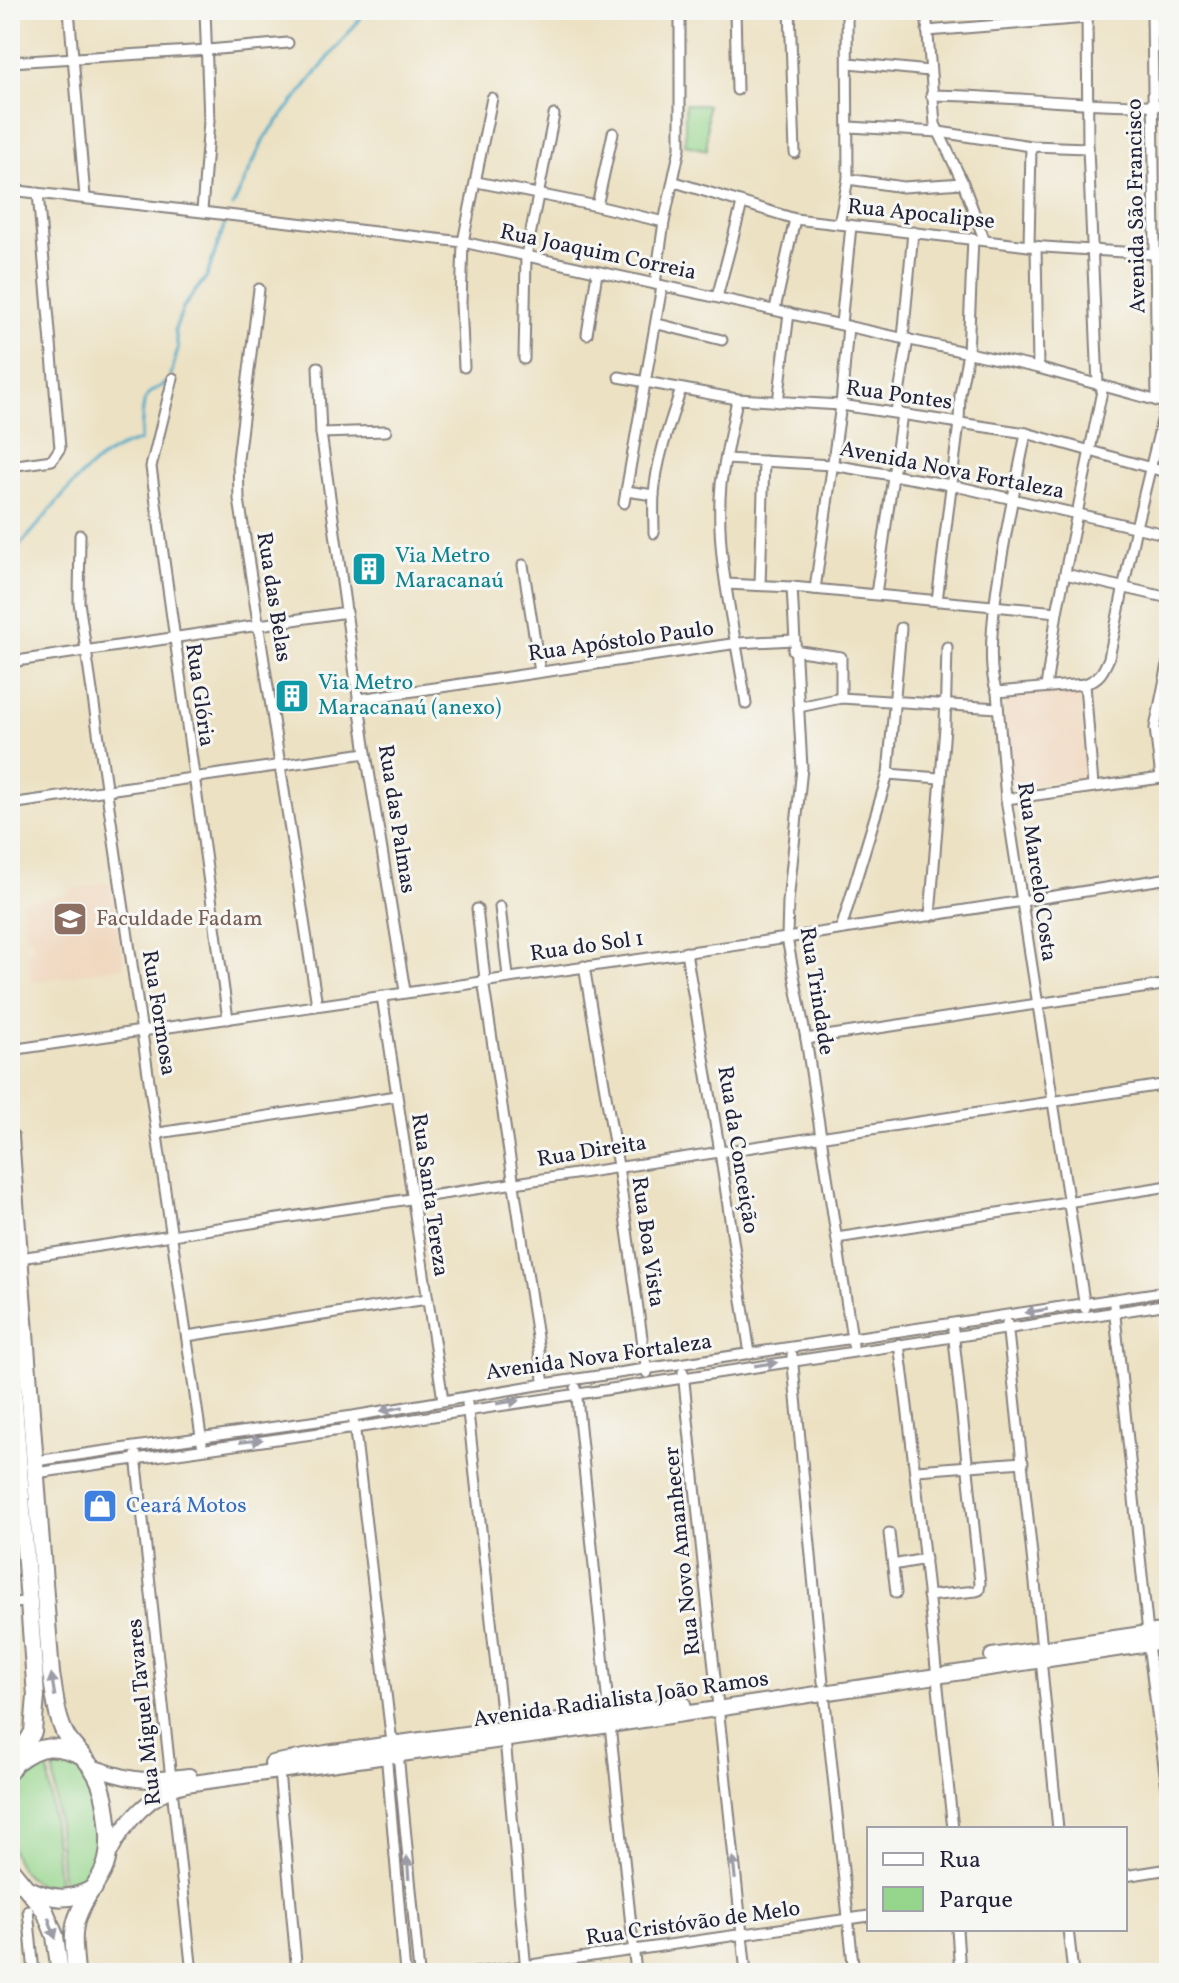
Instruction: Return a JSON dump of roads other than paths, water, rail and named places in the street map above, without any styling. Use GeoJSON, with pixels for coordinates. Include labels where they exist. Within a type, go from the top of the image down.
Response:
{"type":"FeatureCollection","features":[{"type":"Feature","properties":{"kind":"highway"},"geometry":{"type":"LineString","coordinates":[[10,1137],[50,1658],[56,1702],[60,1723],[102,1788],[106,1805],[109,1855],[102,1878],[77,1918],[74,1938],[76,1973]]}},
{"type":"Feature","properties":{"kind":"highway"},"geometry":{"type":"LineString","coordinates":[[10,1350],[17,1539],[28,1601],[35,1713],[33,1732],[13,1767]]}},
{"type":"Feature","properties":{"kind":"highway"},"geometry":{"type":"LineString","coordinates":[[13,1767],[33,1750],[49,1746],[59,1746],[87,1762]]}},
{"type":"Feature","properties":{"kind":"highway"},"geometry":{"type":"LineString","coordinates":[[10,1868],[18,1881],[46,1897],[61,1899],[81,1895],[94,1888]]}},
{"type":"Feature","properties":{"kind":"highway"},"geometry":{"type":"LineString","coordinates":[[29,1889],[50,1922],[60,1973]]}},
{"type":"Feature","properties":{"kind":"main road","name":"Avenida Radialista João Ramos"},"geometry":{"type":"LineString","coordinates":[[109,1855],[119,1833],[170,1784],[391,1747],[610,1720],[1148,1638],[1169,1630]]}},
{"type":"Feature","properties":{"kind":"main road","name":"Avenida Radialista João Ramos"},"geometry":{"type":"LineString","coordinates":[[1148,1638],[1169,1641]]}},
{"type":"Feature","properties":{"kind":"main road","name":"Avenida Radialista João Ramos"},"geometry":{"type":"LineString","coordinates":[[87,1762],[127,1780],[186,1784],[279,1771],[391,1747]]}},
{"type":"Feature","properties":{"kind":"street"},"geometry":{"type":"LineString","coordinates":[[69,10],[85,197]]}},
{"type":"Feature","properties":{"kind":"street"},"geometry":{"type":"LineString","coordinates":[[202,211],[209,121],[205,10]]}},
{"type":"Feature","properties":{"kind":"street"},"geometry":{"type":"LineString","coordinates":[[735,10],[737,90]]}},
{"type":"Feature","properties":{"kind":"street"},"geometry":{"type":"LineString","coordinates":[[790,10],[795,153]]}},
{"type":"Feature","properties":{"kind":"street"},"geometry":{"type":"LineString","coordinates":[[839,224],[848,179],[847,10]]}},
{"type":"Feature","properties":{"kind":"street"},"geometry":{"type":"LineString","coordinates":[[926,10],[931,95],[939,132],[963,183],[978,239],[968,353],[960,394],[937,601]]}},
{"type":"Feature","properties":{"kind":"street","name":"Avenida São Francisco"},"geometry":{"type":"LineString","coordinates":[[1085,684],[1096,680],[1103,672],[1164,403],[1155,254],[1152,10]]}},
{"type":"Feature","properties":{"kind":"street"},"geometry":{"type":"LineString","coordinates":[[624,503],[658,324],[664,222],[675,182],[681,131],[682,13]]}},
{"type":"Feature","properties":{"kind":"street"},"geometry":{"type":"LineString","coordinates":[[927,31],[1087,14],[1088,148],[1101,386],[1057,612],[1046,687]]}},
{"type":"Feature","properties":{"kind":"street"},"geometry":{"type":"LineString","coordinates":[[10,62],[288,43]]}},
{"type":"Feature","properties":{"kind":"street"},"geometry":{"type":"LineString","coordinates":[[849,63],[929,71]]}},
{"type":"Feature","properties":{"kind":"street"},"geometry":{"type":"LineString","coordinates":[[931,95],[996,96],[1088,104],[1169,105]]}},
{"type":"Feature","properties":{"kind":"street"},"geometry":{"type":"LineString","coordinates":[[464,367],[461,303],[463,242],[492,98]]}},
{"type":"Feature","properties":{"kind":"street"},"geometry":{"type":"LineString","coordinates":[[524,359],[526,256],[554,115]]}},
{"type":"Feature","properties":{"kind":"street"},"geometry":{"type":"LineString","coordinates":[[849,127],[939,132],[1031,146],[1088,148]]}},
{"type":"Feature","properties":{"kind":"street"},"geometry":{"type":"LineString","coordinates":[[597,206],[613,133]]}},
{"type":"Feature","properties":{"kind":"street"},"geometry":{"type":"LineString","coordinates":[[1031,146],[1038,368]]}},
{"type":"Feature","properties":{"kind":"street"},"geometry":{"type":"LineString","coordinates":[[848,179],[903,187],[963,183]]}},
{"type":"Feature","properties":{"kind":"street"},"geometry":{"type":"LineString","coordinates":[[477,182],[664,222]]}},
{"type":"Feature","properties":{"kind":"street","name":"Rua Apocalipse"},"geometry":{"type":"LineString","coordinates":[[675,182],[795,219],[1032,246],[1169,255]]}},
{"type":"Feature","properties":{"kind":"street","name":"Rua Joaquim Correia"},"geometry":{"type":"LineString","coordinates":[[10,190],[463,242],[1038,368],[1164,403]]}},
{"type":"Feature","properties":{"kind":"street"},"geometry":{"type":"LineString","coordinates":[[10,466],[52,460],[60,448],[38,193]]}},
{"type":"Feature","properties":{"kind":"street"},"geometry":{"type":"LineString","coordinates":[[717,297],[742,204]]}},
{"type":"Feature","properties":{"kind":"street"},"geometry":{"type":"LineString","coordinates":[[775,309],[795,219]]}},
{"type":"Feature","properties":{"kind":"street"},"geometry":{"type":"LineString","coordinates":[[815,589],[841,405],[851,226]]}},
{"type":"Feature","properties":{"kind":"street"},"geometry":{"type":"LineString","coordinates":[[876,594],[899,413],[913,232]]}},
{"type":"Feature","properties":{"kind":"street"},"geometry":{"type":"LineString","coordinates":[[587,334],[597,273]]}},
{"type":"Feature","properties":{"kind":"street","name":"Rua das Belas"},"geometry":{"type":"LineString","coordinates":[[259,289],[238,478],[317,1005]]}},
{"type":"Feature","properties":{"kind":"street"},"geometry":{"type":"LineString","coordinates":[[778,402],[789,313]]}},
{"type":"Feature","properties":{"kind":"street"},"geometry":{"type":"LineString","coordinates":[[658,324],[722,340]]}},
{"type":"Feature","properties":{"kind":"street","name":"Rua das Palmas"},"geometry":{"type":"LineString","coordinates":[[318,367],[321,433],[366,753],[405,991]]}},
{"type":"Feature","properties":{"kind":"street","name":"Rua Pontes"},"geometry":{"type":"LineString","coordinates":[[619,377],[737,399],[841,405],[1026,433],[1169,473]]}},
{"type":"Feature","properties":{"kind":"street","name":"Rua Glória"},"geometry":{"type":"LineString","coordinates":[[173,378],[151,467],[228,1019]]}},
{"type":"Feature","properties":{"kind":"street"},"geometry":{"type":"LineString","coordinates":[[654,533],[654,495],[665,439],[681,389]]}},
{"type":"Feature","properties":{"kind":"street"},"geometry":{"type":"LineString","coordinates":[[737,399],[720,512],[726,584],[746,704]]}},
{"type":"Feature","properties":{"kind":"street"},"geometry":{"type":"LineString","coordinates":[[321,433],[386,431]]}},
{"type":"Feature","properties":{"kind":"street","name":"Rua Marcelo Costa"},"geometry":{"type":"LineString","coordinates":[[1026,433],[994,608],[993,683],[997,692],[1006,799],[1021,902],[1086,1316]]}},
{"type":"Feature","properties":{"kind":"street","name":"Avenida Nova Fortaleza"},"geometry":{"type":"LineString","coordinates":[[726,459],[832,465],[951,485],[1169,535]]}},
{"type":"Feature","properties":{"kind":"street"},"geometry":{"type":"LineString","coordinates":[[760,585],[764,461]]}},
{"type":"Feature","properties":{"kind":"street"},"geometry":{"type":"LineString","coordinates":[[626,491],[654,495]]}},
{"type":"Feature","properties":{"kind":"street","name":"Rua Formosa"},"geometry":{"type":"LineString","coordinates":[[80,535],[77,582],[86,652],[159,1133],[202,1443]]}},
{"type":"Feature","properties":{"kind":"street"},"geometry":{"type":"LineString","coordinates":[[523,565],[540,672]]}},
{"type":"Feature","properties":{"kind":"street"},"geometry":{"type":"LineString","coordinates":[[1065,574],[1169,598]]}},
{"type":"Feature","properties":{"kind":"street"},"geometry":{"type":"LineString","coordinates":[[726,584],[876,594],[1057,612]]}},
{"type":"Feature","properties":{"kind":"street","name":"Rua Trindade"},"geometry":{"type":"LineString","coordinates":[[792,587],[802,768],[787,938],[806,1039],[854,1351]]}},
{"type":"Feature","properties":{"kind":"street"},"geometry":{"type":"LineString","coordinates":[[10,662],[347,612]]}},
{"type":"Feature","properties":{"kind":"street"},"geometry":{"type":"LineString","coordinates":[[841,929],[888,774],[901,628]]}},
{"type":"Feature","properties":{"kind":"street","name":"Rua Apóstolo Paulo"},"geometry":{"type":"LineString","coordinates":[[360,699],[738,643],[793,645],[841,657],[841,698]]}},
{"type":"Feature","properties":{"kind":"street"},"geometry":{"type":"LineString","coordinates":[[930,916],[947,647]]}},
{"type":"Feature","properties":{"kind":"street"},"geometry":{"type":"LineString","coordinates":[[1006,799],[1165,777],[1155,728],[1169,660]]}},
{"type":"Feature","properties":{"kind":"street"},"geometry":{"type":"LineString","coordinates":[[997,692],[1085,684],[1093,786]]}},
{"type":"Feature","properties":{"kind":"street"},"geometry":{"type":"LineString","coordinates":[[799,707],[841,698],[998,708]]}},
{"type":"Feature","properties":{"kind":"street"},"geometry":{"type":"LineString","coordinates":[[10,804],[366,753]]}},
{"type":"Feature","properties":{"kind":"street"},"geometry":{"type":"LineString","coordinates":[[888,774],[939,778]]}},
{"type":"Feature","properties":{"kind":"street","name":"Rua do Sol 1"},"geometry":{"type":"LineString","coordinates":[[10,1050],[787,938],[1169,878]]}},
{"type":"Feature","properties":{"kind":"street"},"geometry":{"type":"LineString","coordinates":[[500,907],[508,976]]}},
{"type":"Feature","properties":{"kind":"street"},"geometry":{"type":"LineString","coordinates":[[477,909],[484,980],[544,1384]]}},
{"type":"Feature","properties":{"kind":"street","name":"Rua da Conceição"},"geometry":{"type":"LineString","coordinates":[[686,952],[750,1354]]}},
{"type":"Feature","properties":{"kind":"street","name":"Rua Boa Vista"},"geometry":{"type":"LineString","coordinates":[[584,966],[618,1166],[648,1382]]}},
{"type":"Feature","properties":{"kind":"street"},"geometry":{"type":"LineString","coordinates":[[806,1039],[1169,984]]}},
{"type":"Feature","properties":{"kind":"street","name":"Rua Santa Tereza"},"geometry":{"type":"LineString","coordinates":[[382,996],[443,1400]]}},
{"type":"Feature","properties":{"kind":"street","name":"Rua Direita"},"geometry":{"type":"LineString","coordinates":[[20,1258],[1169,1084]]}},
{"type":"Feature","properties":{"kind":"street"},"geometry":{"type":"LineString","coordinates":[[159,1133],[396,1096]]}},
{"type":"Feature","properties":{"kind":"street"},"geometry":{"type":"LineString","coordinates":[[837,1238],[1169,1186]]}},
{"type":"Feature","properties":{"kind":"street","name":"Avenida Nova Fortaleza"},"geometry":{"type":"LineString","coordinates":[[35,1467],[202,1443],[466,1396],[1169,1291]]}},
{"type":"Feature","properties":{"kind":"street"},"geometry":{"type":"LineString","coordinates":[[187,1336],[427,1299]]}},
{"type":"Feature","properties":{"kind":"street"},"geometry":{"type":"LineString","coordinates":[[1113,1299],[1148,1638],[1169,1804]]}},
{"type":"Feature","properties":{"kind":"street","name":"Avenida Nova Fortaleza"},"geometry":{"type":"LineString","coordinates":[[202,1443],[355,1428],[1169,1304]]}},
{"type":"Feature","properties":{"kind":"street"},"geometry":{"type":"LineString","coordinates":[[1006,1315],[1058,1827]]}},
{"type":"Feature","properties":{"kind":"street"},"geometry":{"type":"LineString","coordinates":[[928,1596],[979,1590],[981,1572],[952,1324]]}},
{"type":"Feature","properties":{"kind":"street"},"geometry":{"type":"LineString","coordinates":[[899,1344],[917,1470],[953,1827]]}},
{"type":"Feature","properties":{"kind":"street"},"geometry":{"type":"LineString","coordinates":[[791,1348],[854,1973]]}},
{"type":"Feature","properties":{"kind":"street","name":"Rua Novo Amanhecer"},"geometry":{"type":"LineString","coordinates":[[682,1364],[746,1973]]}},
{"type":"Feature","properties":{"kind":"street"},"geometry":{"type":"LineString","coordinates":[[575,1380],[636,1973]]}},
{"type":"Feature","properties":{"kind":"street"},"geometry":{"type":"LineString","coordinates":[[466,1396],[504,1734],[526,1970]]}},
{"type":"Feature","properties":{"kind":"street"},"geometry":{"type":"LineString","coordinates":[[353,1416],[391,1747],[404,1804],[410,1899],[419,1973]]}},
{"type":"Feature","properties":{"kind":"street","name":"Rua Miguel Tavares"},"geometry":{"type":"LineString","coordinates":[[136,1453],[192,1973]]}},
{"type":"Feature","properties":{"kind":"street"},"geometry":{"type":"LineString","coordinates":[[917,1470],[1023,1462]]}},
{"type":"Feature","properties":{"kind":"street"},"geometry":{"type":"LineString","coordinates":[[889,1533],[896,1593]]}},
{"type":"Feature","properties":{"kind":"street"},"geometry":{"type":"LineString","coordinates":[[893,1565],[925,1559]]}},
{"type":"Feature","properties":{"kind":"street"},"geometry":{"type":"LineString","coordinates":[[10,1604],[28,1601]]}},
{"type":"Feature","properties":{"kind":"street"},"geometry":{"type":"LineString","coordinates":[[391,1747],[390,1806],[405,1973]]}},
{"type":"Feature","properties":{"kind":"street"},"geometry":{"type":"LineString","coordinates":[[279,1771],[297,1973]]}},
{"type":"Feature","properties":{"kind":"street"},"geometry":{"type":"LineString","coordinates":[[390,1806],[404,1804]]}},
{"type":"Feature","properties":{"kind":"street"},"geometry":{"type":"LineString","coordinates":[[1127,1876],[1169,1869]]}},
{"type":"Feature","properties":{"kind":"street"},"geometry":{"type":"LineString","coordinates":[[399,1902],[410,1899]]}},
{"type":"Feature","properties":{"kind":"street"},"geometry":{"type":"LineString","coordinates":[[28,1910],[34,1973]]}},
{"type":"Feature","properties":{"kind":"street","name":"Rua Cristóvão de Melo"},"geometry":{"type":"LineString","coordinates":[[475,1973],[526,1970],[867,1916]]}},
{"type":"Feature","properties":{"kind":"street"},"geometry":{"type":"LineString","coordinates":[[957,1931],[960,1973]]}},
{"type":"Feature","properties":{"kind":"street"},"geometry":{"type":"LineString","coordinates":[[1068,1931],[1073,1973]]}},
{"type":"Feature","properties":{"kind":"waterway"},"geometry":{"type":"LineString","coordinates":[[233,206],[265,137],[367,10]]}},
{"type":"Feature","properties":{"kind":"waterway"},"geometry":{"type":"LineString","coordinates":[[171,375],[178,349],[175,329],[184,306],[207,276],[225,223]]}},
{"type":"Feature","properties":{"kind":"waterway"},"geometry":{"type":"LineString","coordinates":[[10,561],[17,548],[86,471],[102,458],[139,441],[144,402],[153,391],[168,382]]}},
{"type":"Feature","properties":{"kind":"place","name":"Via Metro Maracanaú"},"geometry":{"type":"Point","coordinates":[369,569]}},
{"type":"Feature","properties":{"kind":"place","name":"Via Metro Maracanaú (anexo)"},"geometry":{"type":"Point","coordinates":[292,696]}},
{"type":"Feature","properties":{"kind":"place","name":"Faculdade Fadam"},"geometry":{"type":"Point","coordinates":[70,919]}},
{"type":"Feature","properties":{"kind":"place","name":"Ceará Motos"},"geometry":{"type":"Point","coordinates":[100,1506]}}]}
